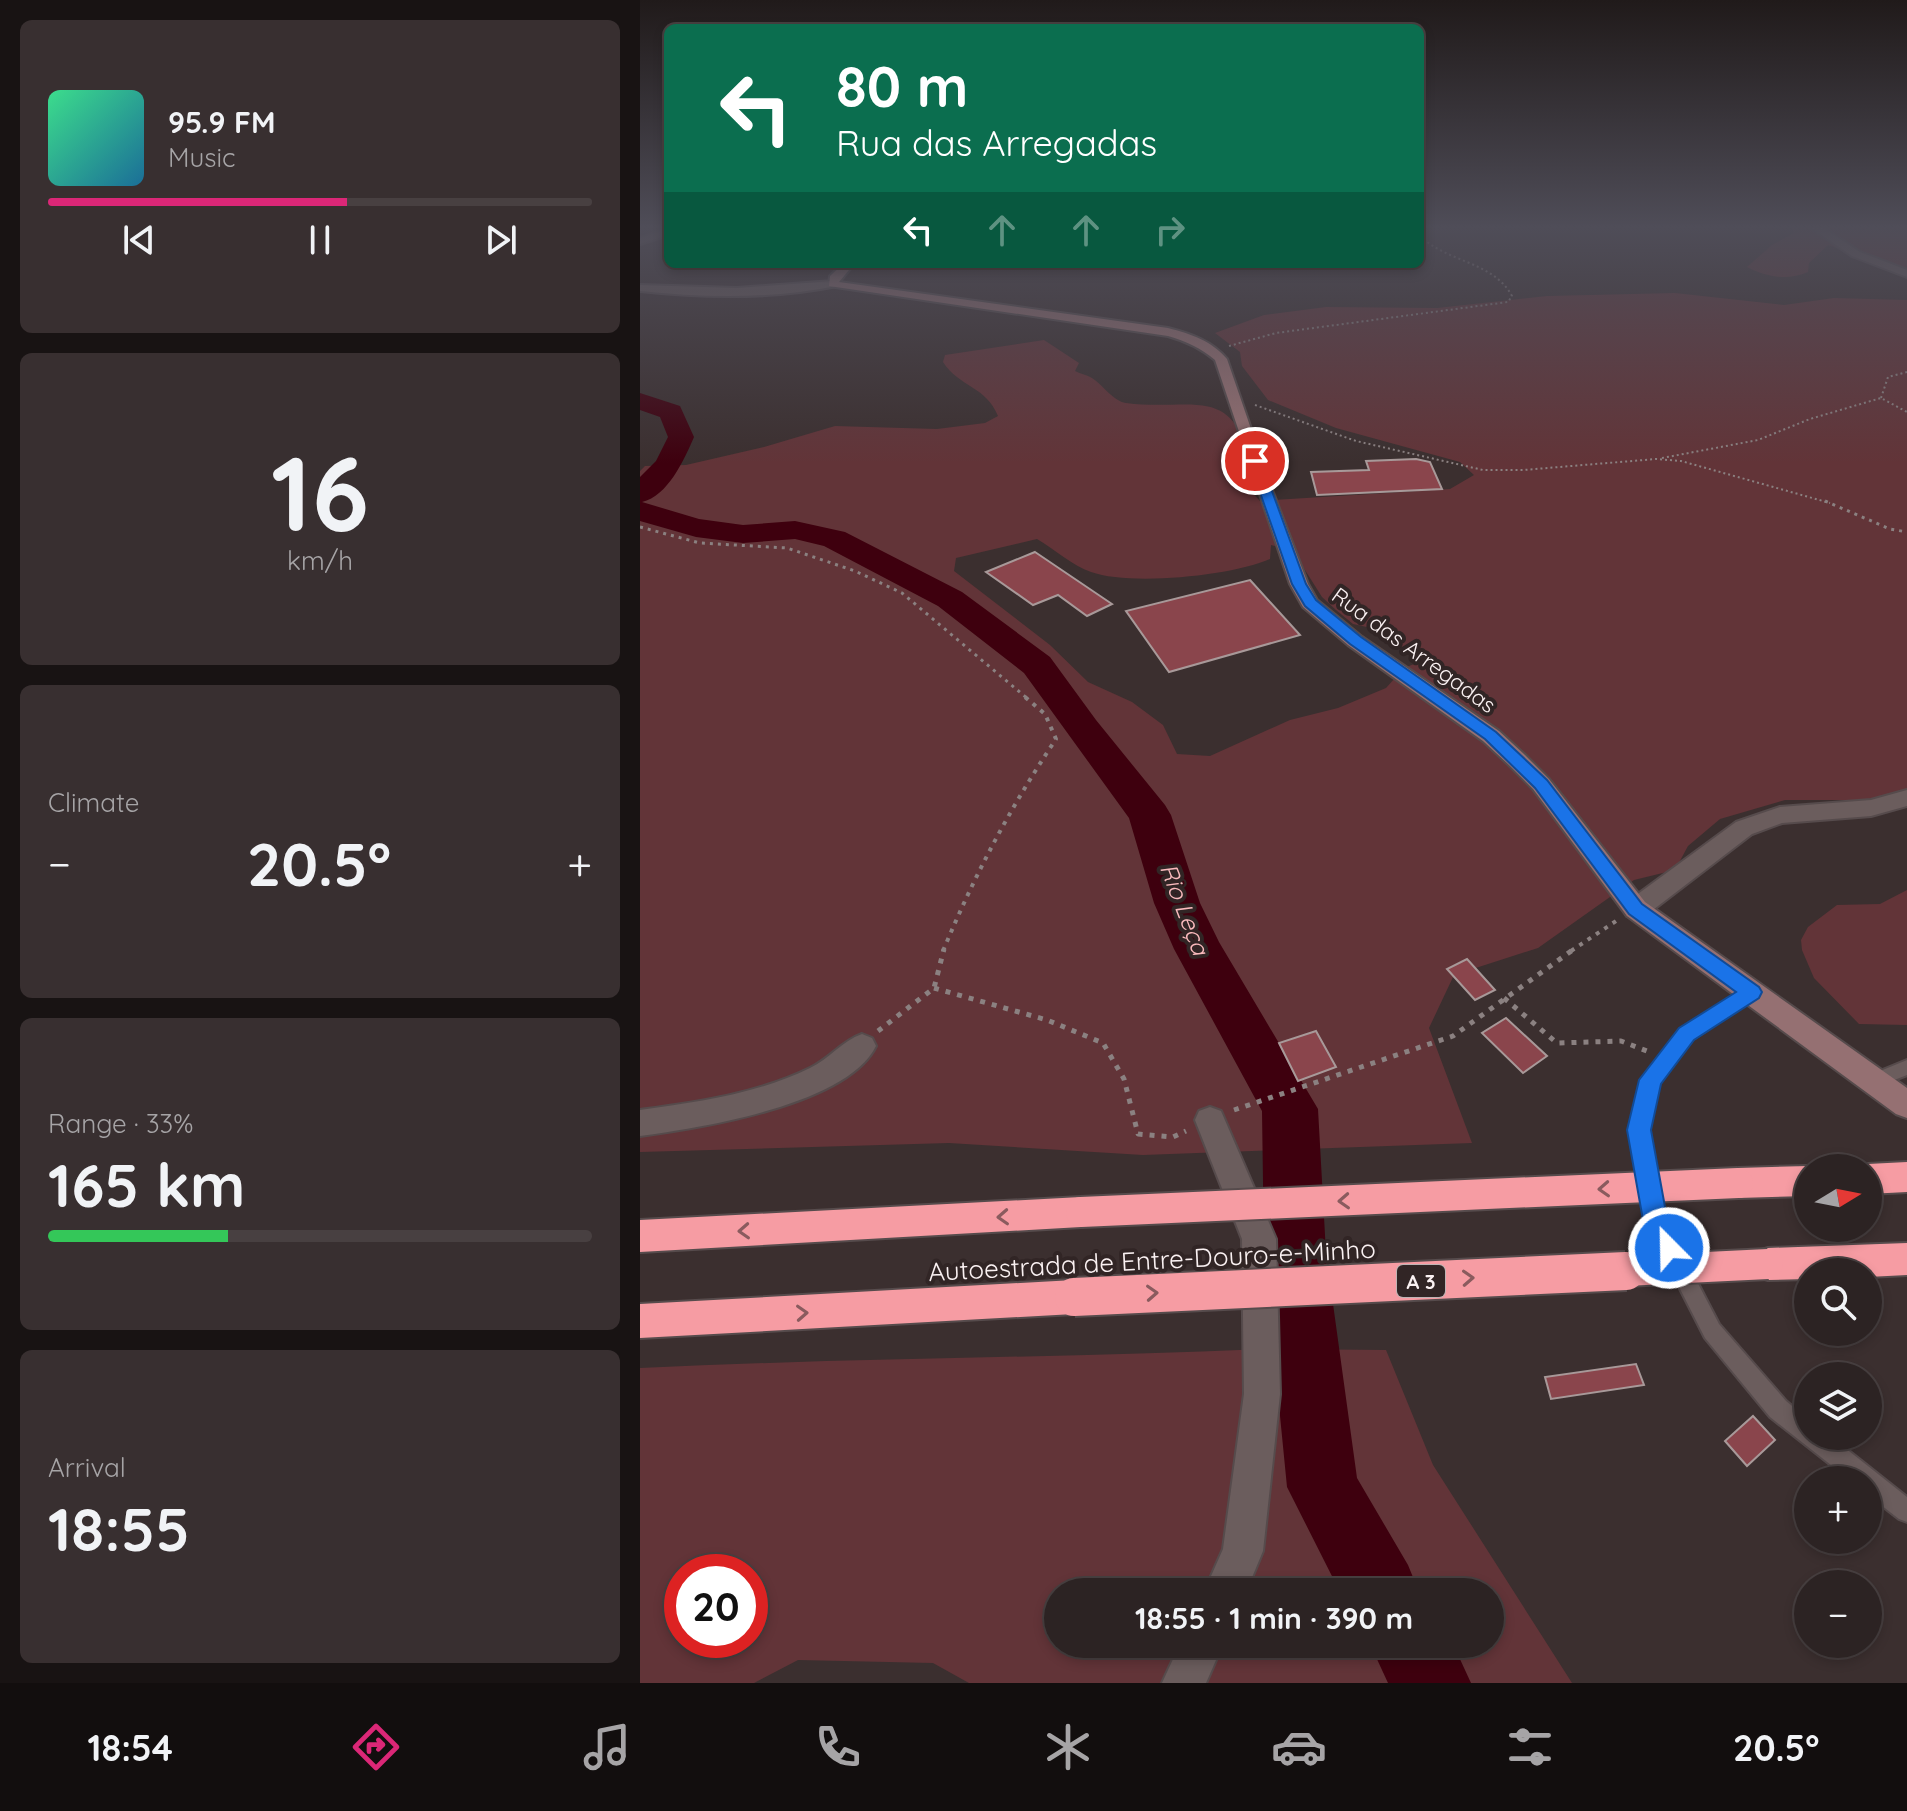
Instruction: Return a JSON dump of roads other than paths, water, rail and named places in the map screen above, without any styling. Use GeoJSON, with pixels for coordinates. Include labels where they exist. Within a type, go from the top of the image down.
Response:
{"type":"FeatureCollection","features":[{"type":"Feature","properties":{"kind":"highway"},"geometry":{"type":"LineString","coordinates":[[1882,1178],[1907,1177]]}},
{"type":"Feature","properties":{"kind":"highway"},"geometry":{"type":"LineString","coordinates":[[640,1236],[1081,1212],[1794,1181]]}},
{"type":"Feature","properties":{"kind":"highway","name":"Autoestrada de Entre-Douro-e-Minho"},"geometry":{"type":"LineString","coordinates":[[640,1321],[1074,1297],[1907,1259]]}},
{"type":"Feature","properties":{"kind":"street","name":"Rua das Arregadas"},"geometry":{"type":"LineString","coordinates":[[983,306],[1168,332],[1188,337],[1213,351],[1221,359],[1264,490],[1299,584],[1310,603],[1355,641],[1491,736],[1517,760],[1541,784],[1636,909],[1907,1105]]}},
{"type":"Feature","properties":{"kind":"street"},"geometry":{"type":"LineString","coordinates":[[1636,909],[1744,828],[1780,815],[1871,808],[1907,798]]}},
{"type":"Feature","properties":{"kind":"street"},"geometry":{"type":"LineString","coordinates":[[640,1123],[698,1116],[766,1100],[824,1075],[862,1046]]}},
{"type":"Feature","properties":{"kind":"street"},"geometry":{"type":"LineString","coordinates":[[1210,1120],[1259,1239],[1262,1394],[1243,1551],[1231,1578]]}},
{"type":"Feature","properties":{"kind":"street"},"geometry":{"type":"LineString","coordinates":[[1184,1683],[1196,1658]]}},
{"type":"Feature","properties":{"kind":"lane"},"geometry":{"type":"LineString","coordinates":[[1752,992],[1687,1034],[1650,1080],[1639,1130],[1655,1220],[1712,1331],[1778,1409],[1794,1422]]}},
{"type":"Feature","properties":{"kind":"lane"},"geometry":{"type":"LineString","coordinates":[[1874,1081],[1907,1067]]}},
{"type":"Feature","properties":{"kind":"lane"},"geometry":{"type":"LineString","coordinates":[[1830,1450],[1907,1511]]}},
{"type":"Feature","properties":{"kind":"waterway","name":"Rio Leça"},"geometry":{"type":"LineString","coordinates":[[640,401],[671,412],[681,437],[668,465],[640,494]]}},
{"type":"Feature","properties":{"kind":"waterway","name":"Rio Leça"},"geometry":{"type":"LineString","coordinates":[[640,511],[696,528],[743,534],[795,530],[834,539],[950,599],[1037,665],[1082,729],[1150,815],[1177,903],[1198,949],[1290,1109],[1295,1253],[1323,1487],[1373,1578]]}},
{"type":"Feature","properties":{"kind":"waterway","name":"Rio Leça"},"geometry":{"type":"LineString","coordinates":[[1417,1658],[1431,1683]]}}]}
